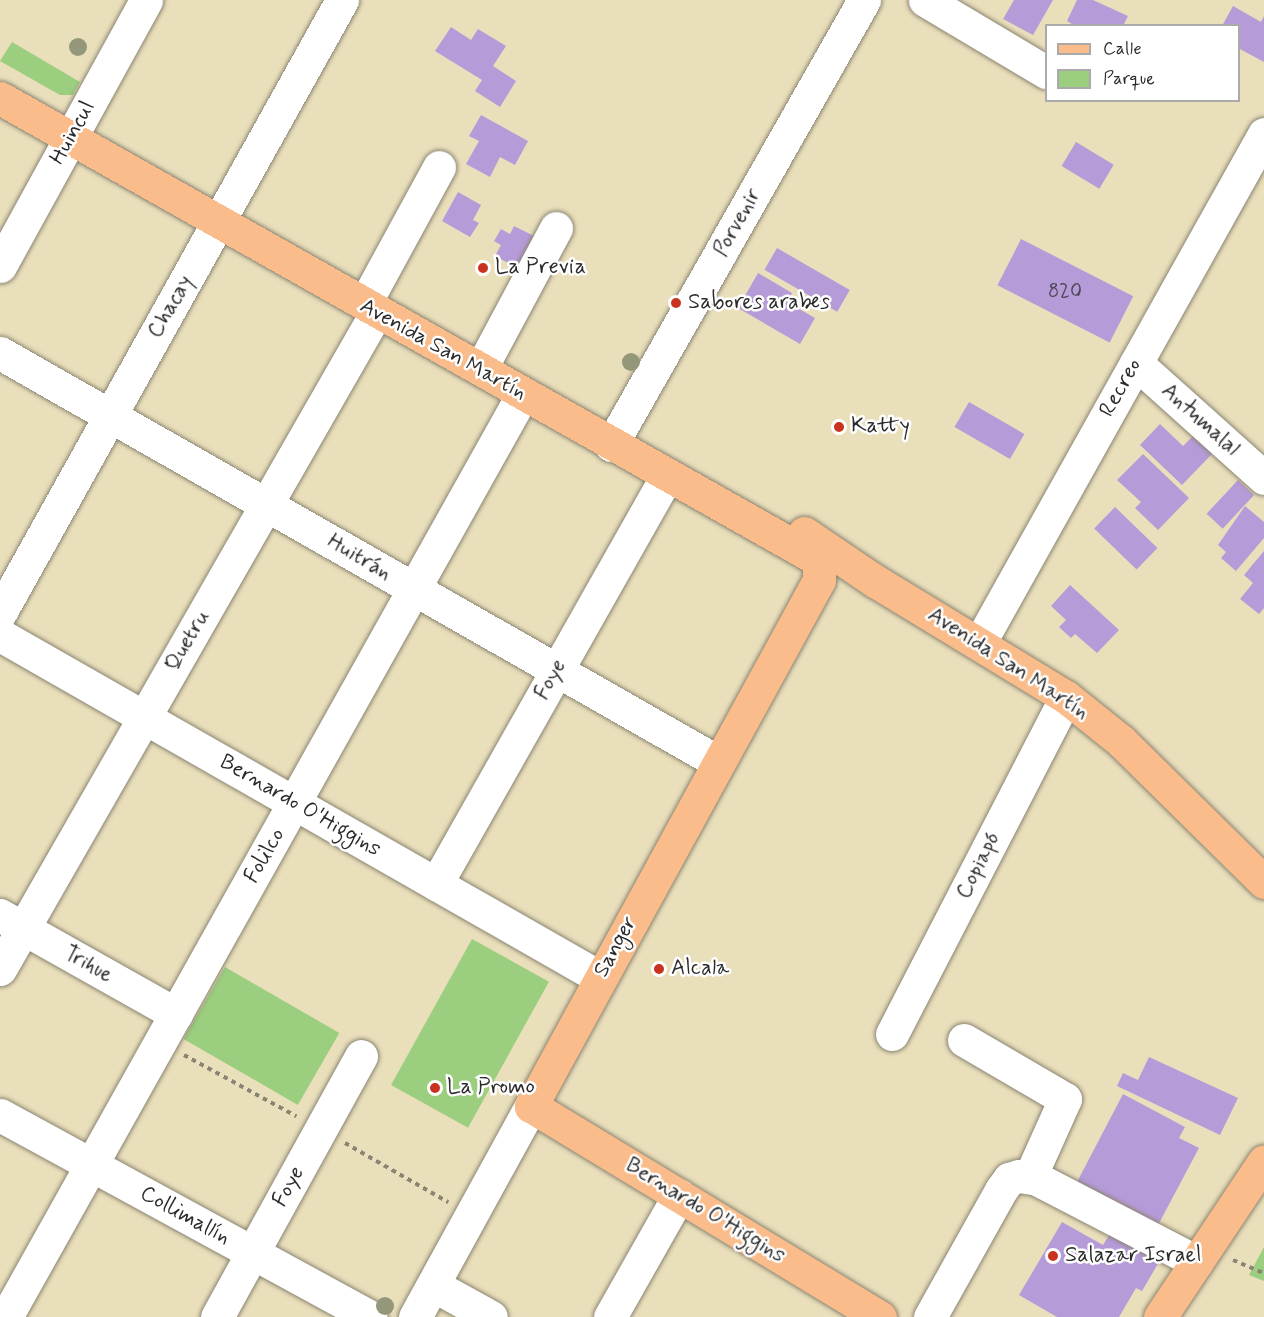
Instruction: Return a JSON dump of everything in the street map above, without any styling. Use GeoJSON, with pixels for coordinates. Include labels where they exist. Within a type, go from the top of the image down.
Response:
{"type":"FeatureCollection","features":[{"type":"Feature","properties":{"kind":"main road","name":"Avenida San Martín"},"geometry":{"type":"LineString","coordinates":[[0,79],[74,130],[374,302],[523,394],[616,437],[838,553],[874,581],[980,642],[1066,697],[1121,741],[1264,882]]}},
{"type":"Feature","properties":{"kind":"main road","name":"Avenida San Martín"},"geometry":{"type":"LineString","coordinates":[[0,98],[74,130]]}},
{"type":"Feature","properties":{"kind":"main road","name":"Avenida San Martín"},"geometry":{"type":"LineString","coordinates":[[374,302],[488,355],[616,437],[667,476],[808,551],[819,560],[819,580],[839,573],[874,581]]}},
{"type":"Feature","properties":{"kind":"main road","name":"Sanger"},"geometry":{"type":"LineString","coordinates":[[531,1106],[599,977],[819,580]]}},
{"type":"Feature","properties":{"kind":"main road","name":"Bernardo O'Higgins"},"geometry":{"type":"LineString","coordinates":[[531,1106],[880,1317]]}},
{"type":"Feature","properties":{"kind":"main road"},"geometry":{"type":"LineString","coordinates":[[1160,1317],[1264,1161]]}},
{"type":"Feature","properties":{"kind":"street","name":"Huincul"},"geometry":{"type":"LineString","coordinates":[[0,266],[146,0]]}},
{"type":"Feature","properties":{"kind":"street","name":"Chacay"},"geometry":{"type":"LineString","coordinates":[[0,613],[342,0]]}},
{"type":"Feature","properties":{"kind":"street","name":"Porvenir"},"geometry":{"type":"LineString","coordinates":[[616,437],[812,77],[864,0]]}},
{"type":"Feature","properties":{"kind":"street"},"geometry":{"type":"LineString","coordinates":[[925,0],[1045,71]]}},
{"type":"Feature","properties":{"kind":"street","name":"Recreo"},"geometry":{"type":"LineString","coordinates":[[980,642],[1264,134]]}},
{"type":"Feature","properties":{"kind":"street","name":"Quetru"},"geometry":{"type":"LineString","coordinates":[[0,969],[12,922],[144,717],[266,505],[374,302],[439,167]]}},
{"type":"Feature","properties":{"kind":"street"},"geometry":{"type":"LineString","coordinates":[[488,355],[556,228]]}},
{"type":"Feature","properties":{"kind":"street","name":"Huitrán"},"geometry":{"type":"LineString","coordinates":[[0,353],[718,762]]}},
{"type":"Feature","properties":{"kind":"street","name":"Antumalal"},"geometry":{"type":"LineString","coordinates":[[1136,363],[1264,478]]}},
{"type":"Feature","properties":{"kind":"street","name":"Folilco"},"geometry":{"type":"LineString","coordinates":[[6,1317],[523,394]]}},
{"type":"Feature","properties":{"kind":"street","name":"Foye"},"geometry":{"type":"LineString","coordinates":[[436,884],[667,476]]}},
{"type":"Feature","properties":{"kind":"street","name":"Bernardo O'Higgins"},"geometry":{"type":"LineString","coordinates":[[0,635],[599,977]]}},
{"type":"Feature","properties":{"kind":"street","name":"Copiapó"},"geometry":{"type":"LineString","coordinates":[[892,1034],[1066,697]]}},
{"type":"Feature","properties":{"kind":"street","name":"Trihue"},"geometry":{"type":"LineString","coordinates":[[12,922],[176,1014]]}},
{"type":"Feature","properties":{"kind":"street"},"geometry":{"type":"LineString","coordinates":[[964,1040],[1065,1099],[1030,1177]]}},
{"type":"Feature","properties":{"kind":"street","name":"Foye"},"geometry":{"type":"LineString","coordinates":[[217,1317],[361,1056]]}},
{"type":"Feature","properties":{"kind":"street","name":"Sanger"},"geometry":{"type":"LineString","coordinates":[[415,1317],[531,1106]]}},
{"type":"Feature","properties":{"kind":"street","name":"Collimallín"},"geometry":{"type":"LineString","coordinates":[[0,1115],[371,1317]]}},
{"type":"Feature","properties":{"kind":"street"},"geometry":{"type":"LineString","coordinates":[[930,1317],[1009,1179],[1030,1177],[1197,1262]]}},
{"type":"Feature","properties":{"kind":"street"},"geometry":{"type":"LineString","coordinates":[[610,1317],[679,1195]]}},
{"type":"Feature","properties":{"kind":"street"},"geometry":{"type":"LineString","coordinates":[[433,1285],[491,1317]]}},
{"type":"Feature","properties":{"kind":"path"},"geometry":{"type":"LineString","coordinates":[[1233,1260],[1264,1273]]}},
{"type":"Feature","properties":{"kind":"green space"},"geometry":{"type":"Polygon","coordinates":[[[12,42],[80,82],[73,95],[60,95],[0,61],[12,42]]]}},
{"type":"Feature","properties":{"kind":"green space"},"geometry":{"type":"Polygon","coordinates":[[[472,939],[549,982],[468,1128],[391,1085],[472,939]]]}},
{"type":"Feature","properties":{"kind":"green space"},"geometry":{"type":"Polygon","coordinates":[[[225,967],[339,1033],[298,1105],[184,1039],[225,967]]]}},
{"type":"Feature","properties":{"kind":"green space"},"geometry":{"type":"Polygon","coordinates":[[[1264,1247],[1264,1281],[1249,1275],[1264,1247]]]}},
{"type":"Feature","properties":{"kind":"building"},"geometry":{"type":"Polygon","coordinates":[[[1014,0],[1053,0],[1033,35],[1003,19],[1014,0]]]}},
{"type":"Feature","properties":{"kind":"building"},"geometry":{"type":"Polygon","coordinates":[[[1077,0],[1093,0],[1128,16],[1124,24],[1072,24],[1067,21],[1077,0]]]}},
{"type":"Feature","properties":{"kind":"building"},"geometry":{"type":"Polygon","coordinates":[[[1233,6],[1261,22],[1264,16],[1264,62],[1240,49],[1240,24],[1223,24],[1233,6]]]}},
{"type":"Feature","properties":{"kind":"building"},"geometry":{"type":"Polygon","coordinates":[[[451,27],[471,40],[478,29],[506,46],[493,66],[516,81],[500,107],[475,91],[482,80],[435,51],[451,27]]]}},
{"type":"Feature","properties":{"kind":"building"},"geometry":{"type":"Polygon","coordinates":[[[481,115],[528,141],[515,165],[500,157],[490,177],[466,164],[479,141],[469,136],[481,115]]]}},
{"type":"Feature","properties":{"kind":"building"},"geometry":{"type":"Polygon","coordinates":[[[1076,142],[1114,165],[1099,189],[1062,166],[1076,142]]]}},
{"type":"Feature","properties":{"kind":"building"},"geometry":{"type":"Polygon","coordinates":[[[458,192],[481,205],[473,220],[479,223],[470,237],[442,221],[458,192]]]}},
{"type":"Feature","properties":{"kind":"building"},"geometry":{"type":"Polygon","coordinates":[[[514,226],[538,238],[521,270],[495,256],[501,245],[494,241],[501,229],[510,234],[514,226]]]}},
{"type":"Feature","properties":{"kind":"building"},"geometry":{"type":"Polygon","coordinates":[[[1021,239],[1133,296],[1110,343],[997,285],[1021,239]]]}},
{"type":"Feature","properties":{"kind":"building"},"geometry":{"type":"Polygon","coordinates":[[[777,248],[850,290],[837,312],[764,270],[777,248]]]}},
{"type":"Feature","properties":{"kind":"building"},"geometry":{"type":"Polygon","coordinates":[[[758,273],[792,293],[787,302],[815,318],[800,344],[738,308],[758,273]]]}},
{"type":"Feature","properties":{"kind":"building"},"geometry":{"type":"Polygon","coordinates":[[[969,402],[1024,434],[1010,459],[954,427],[969,402]]]}},
{"type":"Feature","properties":{"kind":"building"},"geometry":{"type":"Polygon","coordinates":[[[1160,424],[1183,446],[1193,436],[1212,454],[1182,485],[1140,445],[1160,424]]]}},
{"type":"Feature","properties":{"kind":"building"},"geometry":{"type":"Polygon","coordinates":[[[1143,454],[1189,498],[1158,530],[1135,508],[1141,502],[1117,480],[1143,454]]]}},
{"type":"Feature","properties":{"kind":"building"},"geometry":{"type":"Polygon","coordinates":[[[1238,480],[1254,495],[1223,529],[1207,514],[1238,480]]]}},
{"type":"Feature","properties":{"kind":"building"},"geometry":{"type":"Polygon","coordinates":[[[1245,506],[1264,522],[1264,538],[1236,571],[1221,558],[1226,552],[1218,545],[1245,506]]]}},
{"type":"Feature","properties":{"kind":"building"},"geometry":{"type":"Polygon","coordinates":[[[1115,507],[1157,548],[1137,570],[1094,529],[1115,507]]]}},
{"type":"Feature","properties":{"kind":"building"},"geometry":{"type":"Polygon","coordinates":[[[1264,551],[1264,608],[1259,614],[1240,599],[1253,583],[1244,575],[1264,551]]]}},
{"type":"Feature","properties":{"kind":"building"},"geometry":{"type":"Polygon","coordinates":[[[1070,585],[1119,630],[1097,653],[1075,634],[1071,638],[1059,627],[1066,620],[1051,606],[1070,585]]]}},
{"type":"Feature","properties":{"kind":"building"},"geometry":{"type":"Polygon","coordinates":[[[1149,1057],[1238,1098],[1220,1135],[1117,1086],[1123,1073],[1138,1080],[1149,1057]]]}},
{"type":"Feature","properties":{"kind":"building"},"geometry":{"type":"Polygon","coordinates":[[[1123,1094],[1185,1127],[1179,1138],[1199,1148],[1157,1227],[1076,1184],[1123,1094]]]}},
{"type":"Feature","properties":{"kind":"building"},"geometry":{"type":"Polygon","coordinates":[[[1062,1222],[1103,1245],[1114,1227],[1163,1255],[1142,1291],[1136,1288],[1119,1317],[1057,1317],[1019,1295],[1062,1222]]]}},
{"type":"Feature","properties":{"kind":"place","name":"La Previa"},"geometry":{"type":"Point","coordinates":[483,268]}},
{"type":"Feature","properties":{"kind":"place","name":"Sabores arabes"},"geometry":{"type":"Point","coordinates":[676,303]}},
{"type":"Feature","properties":{"kind":"place","name":"Katty"},"geometry":{"type":"Point","coordinates":[839,427]}},
{"type":"Feature","properties":{"kind":"place","name":"Alcala"},"geometry":{"type":"Point","coordinates":[659,969]}},
{"type":"Feature","properties":{"kind":"place","name":"La Promo"},"geometry":{"type":"Point","coordinates":[435,1088]}},
{"type":"Feature","properties":{"kind":"place","name":"Salazar Israel"},"geometry":{"type":"Point","coordinates":[1053,1256]}}]}
